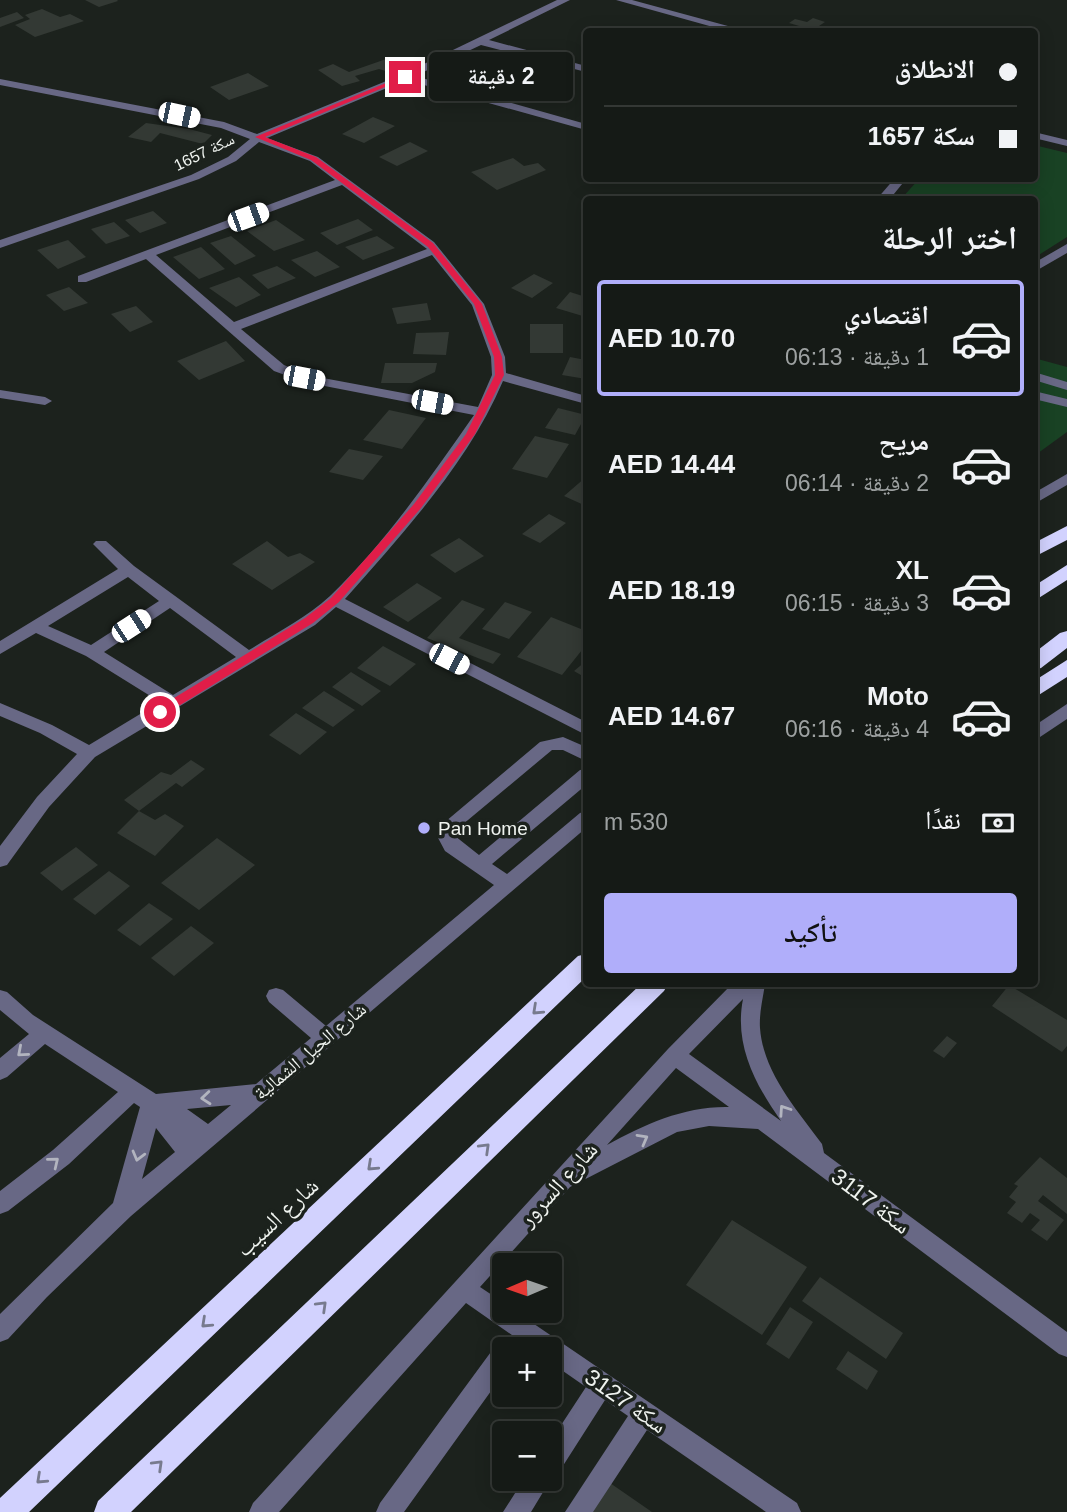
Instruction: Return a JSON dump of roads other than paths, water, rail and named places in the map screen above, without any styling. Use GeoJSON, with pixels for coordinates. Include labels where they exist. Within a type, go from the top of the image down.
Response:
{"type":"FeatureCollection","features":[{"type":"Feature","properties":{"kind":"highway"},"geometry":{"type":"LineString","coordinates":[[1038,549],[1067,532]]}},
{"type":"Feature","properties":{"kind":"highway"},"geometry":{"type":"LineString","coordinates":[[1038,592],[1067,571]]}},
{"type":"Feature","properties":{"kind":"highway"},"geometry":{"type":"LineString","coordinates":[[1038,660],[1067,638]]}},
{"type":"Feature","properties":{"kind":"highway"},"geometry":{"type":"LineString","coordinates":[[1038,688],[1067,667]]}},
{"type":"Feature","properties":{"kind":"highway","name":"شارع السيب"},"geometry":{"type":"LineString","coordinates":[[7,1512],[583,966]]}},
{"type":"Feature","properties":{"kind":"highway"},"geometry":{"type":"LineString","coordinates":[[109,1512],[653,987]]}},
{"type":"Feature","properties":{"kind":"street","name":"سكة 1657"},"geometry":{"type":"LineString","coordinates":[[0,244],[195,177],[232,159],[258,137],[405,77],[565,0]]}},
{"type":"Feature","properties":{"kind":"street"},"geometry":{"type":"LineString","coordinates":[[621,0],[730,28]]}},
{"type":"Feature","properties":{"kind":"street"},"geometry":{"type":"LineString","coordinates":[[479,41],[583,68]]}},
{"type":"Feature","properties":{"kind":"street"},"geometry":{"type":"LineString","coordinates":[[405,77],[583,126]]}},
{"type":"Feature","properties":{"kind":"street"},"geometry":{"type":"LineString","coordinates":[[0,82],[223,125],[314,159],[435,250],[478,304],[498,357],[499,375],[483,412],[418,506],[335,600],[309,621],[89,753],[43,802],[0,860]]}},
{"type":"Feature","properties":{"kind":"street"},"geometry":{"type":"LineString","coordinates":[[1038,136],[1067,143]]}},
{"type":"Feature","properties":{"kind":"street"},"geometry":{"type":"LineString","coordinates":[[82,279],[345,180]]}},
{"type":"Feature","properties":{"kind":"street"},"geometry":{"type":"LineString","coordinates":[[886,196],[898,182]]}},
{"type":"Feature","properties":{"kind":"street"},"geometry":{"type":"LineString","coordinates":[[1038,266],[1067,248]]}},
{"type":"Feature","properties":{"kind":"street"},"geometry":{"type":"LineString","coordinates":[[231,328],[435,250]]}},
{"type":"Feature","properties":{"kind":"street"},"geometry":{"type":"LineString","coordinates":[[148,255],[279,368],[304,378],[483,412]]}},
{"type":"Feature","properties":{"kind":"street"},"geometry":{"type":"LineString","coordinates":[[499,375],[583,399]]}},
{"type":"Feature","properties":{"kind":"street"},"geometry":{"type":"LineString","coordinates":[[1038,377],[1067,386]]}},
{"type":"Feature","properties":{"kind":"street"},"geometry":{"type":"LineString","coordinates":[[0,394],[45,401]]}},
{"type":"Feature","properties":{"kind":"street"},"geometry":{"type":"LineString","coordinates":[[1038,396],[1067,403]]}},
{"type":"Feature","properties":{"kind":"street"},"geometry":{"type":"LineString","coordinates":[[1038,497],[1067,478]]}},
{"type":"Feature","properties":{"kind":"street"},"geometry":{"type":"LineString","coordinates":[[101,544],[128,570],[249,658]]}},
{"type":"Feature","properties":{"kind":"street"},"geometry":{"type":"LineString","coordinates":[[0,648],[128,570]]}},
{"type":"Feature","properties":{"kind":"street"},"geometry":{"type":"LineString","coordinates":[[335,600],[583,727]]}},
{"type":"Feature","properties":{"kind":"street"},"geometry":{"type":"LineString","coordinates":[[92,652],[170,601]]}},
{"type":"Feature","properties":{"kind":"street"},"geometry":{"type":"LineString","coordinates":[[34,626],[92,652],[174,703]]}},
{"type":"Feature","properties":{"kind":"street"},"geometry":{"type":"LineString","coordinates":[[0,709],[46,729],[89,753]]}},
{"type":"Feature","properties":{"kind":"street"},"geometry":{"type":"LineString","coordinates":[[1038,732],[1067,710]]}},
{"type":"Feature","properties":{"kind":"street"},"geometry":{"type":"LineString","coordinates":[[508,885],[452,846],[446,836],[448,827],[546,746],[558,742],[567,743],[583,753]]}},
{"type":"Feature","properties":{"kind":"street"},"geometry":{"type":"LineString","coordinates":[[480,865],[583,778]]}},
{"type":"Feature","properties":{"kind":"street","name":"شارع الحيل الشمالية"},"geometry":{"type":"LineString","coordinates":[[0,1331],[39,1289],[123,1209],[583,821]]}},
{"type":"Feature","properties":{"kind":"street","name":"شارع السرور"},"geometry":{"type":"LineString","coordinates":[[262,1512],[676,1055],[741,987]]}},
{"type":"Feature","properties":{"kind":"street"},"geometry":{"type":"LineString","coordinates":[[755,987],[749,1030],[759,1067],[783,1109],[824,1165]]}},
{"type":"Feature","properties":{"kind":"street"},"geometry":{"type":"LineString","coordinates":[[276,996],[326,1038]]}},
{"type":"Feature","properties":{"kind":"street"},"geometry":{"type":"LineString","coordinates":[[3,1003],[152,1104],[176,1113],[209,1137]]}},
{"type":"Feature","properties":{"kind":"street"},"geometry":{"type":"LineString","coordinates":[[0,1071],[44,1033]]}},
{"type":"Feature","properties":{"kind":"street","name":"سكة 3117"},"geometry":{"type":"LineString","coordinates":[[676,1055],[1067,1346]]}},
{"type":"Feature","properties":{"kind":"street"},"geometry":{"type":"LineString","coordinates":[[0,1205],[61,1157],[134,1091]]}},
{"type":"Feature","properties":{"kind":"street"},"geometry":{"type":"LineString","coordinates":[[152,1104],[260,1093]]}},
{"type":"Feature","properties":{"kind":"street"},"geometry":{"type":"LineString","coordinates":[[152,1104],[166,1126],[190,1153]]}},
{"type":"Feature","properties":{"kind":"street"},"geometry":{"type":"LineString","coordinates":[[123,1209],[152,1104]]}},
{"type":"Feature","properties":{"kind":"street"},"geometry":{"type":"LineString","coordinates":[[561,1182],[664,1127],[694,1118],[717,1116],[763,1121]]}},
{"type":"Feature","properties":{"kind":"street","name":"شارع الحيل الشمالية"},"geometry":{"type":"LineString","coordinates":[[0,1319],[39,1289]]}},
{"type":"Feature","properties":{"kind":"street","name":"سكة 3127"},"geometry":{"type":"LineString","coordinates":[[464,1289],[788,1512]]}},
{"type":"Feature","properties":{"kind":"street"},"geometry":{"type":"LineString","coordinates":[[516,1337],[522,1329]]}},
{"type":"Feature","properties":{"kind":"street"},"geometry":{"type":"LineString","coordinates":[[389,1512],[492,1369]]}},
{"type":"Feature","properties":{"kind":"street"},"geometry":{"type":"LineString","coordinates":[[562,1445],[602,1384]]}},
{"type":"Feature","properties":{"kind":"street"},"geometry":{"type":"LineString","coordinates":[[578,1512],[644,1413]]}},
{"type":"Feature","properties":{"kind":"street"},"geometry":{"type":"LineString","coordinates":[[516,1512],[531,1491]]}},
{"type":"Feature","properties":{"kind":"place","name":"Pan Home"},"geometry":{"type":"Point","coordinates":[424,828]}}]}
